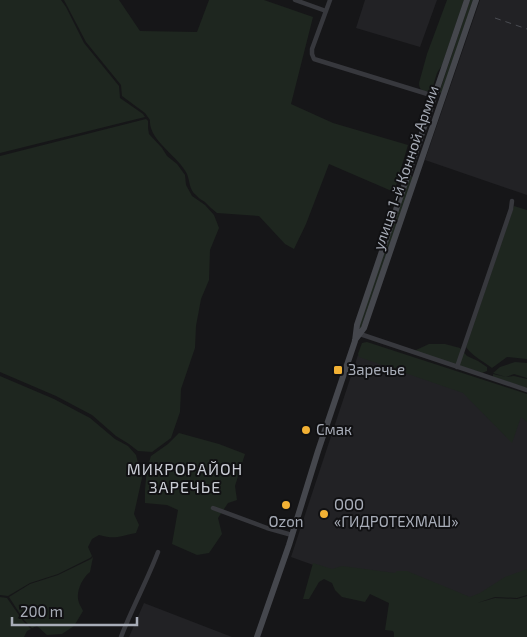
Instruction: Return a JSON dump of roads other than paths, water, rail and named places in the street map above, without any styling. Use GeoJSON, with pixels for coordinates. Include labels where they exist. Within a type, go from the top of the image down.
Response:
{"type":"FeatureCollection","features":[{"type":"Feature","properties":{"kind":"main road","name":"улица 1-й Конной Армии"},"geometry":{"type":"LineString","coordinates":[[257,637],[355,341],[356,325],[467,0]]}},
{"type":"Feature","properties":{"kind":"main road","name":"улица 1-й Конной Армии"},"geometry":{"type":"LineString","coordinates":[[355,341],[364,328],[476,0]]}},
{"type":"Feature","properties":{"kind":"main road"},"geometry":{"type":"LineString","coordinates":[[434,97],[442,100]]}},
{"type":"Feature","properties":{"kind":"main road"},"geometry":{"type":"LineString","coordinates":[[411,164],[420,167]]}},
{"type":"Feature","properties":{"kind":"street"},"geometry":{"type":"LineString","coordinates":[[295,0],[326,11]]}},
{"type":"Feature","properties":{"kind":"street"},"geometry":{"type":"LineString","coordinates":[[330,0],[312,49],[314,59],[434,97]]}},
{"type":"Feature","properties":{"kind":"street"},"geometry":{"type":"LineString","coordinates":[[457,367],[511,209],[512,201]]}},
{"type":"Feature","properties":{"kind":"street"},"geometry":{"type":"LineString","coordinates":[[360,334],[527,390]]}},
{"type":"Feature","properties":{"kind":"street"},"geometry":{"type":"LineString","coordinates":[[213,508],[292,535]]}},
{"type":"Feature","properties":{"kind":"street"},"geometry":{"type":"LineString","coordinates":[[121,637],[158,552]]}},
{"type":"Feature","properties":{"kind":"railway"},"geometry":{"type":"LineString","coordinates":[[495,18],[527,29]]}},
{"type":"Feature","properties":{"kind":"place","name":"Заречье"},"geometry":{"type":"Point","coordinates":[338,370]}},
{"type":"Feature","properties":{"kind":"place","name":"Смак"},"geometry":{"type":"Point","coordinates":[306,430]}},
{"type":"Feature","properties":{"kind":"place","name":"Ozon"},"geometry":{"type":"Point","coordinates":[286,505]}},
{"type":"Feature","properties":{"kind":"place","name":"ООО «ГИДРОТЕХМАШ»"},"geometry":{"type":"Point","coordinates":[324,514]}},
{"type":"Feature","properties":{"kind":"district","name":"МИКРОРАЙОН ЗАРЕЧЬЕ"},"geometry":{"type":"Point","coordinates":[185,478]}}]}
